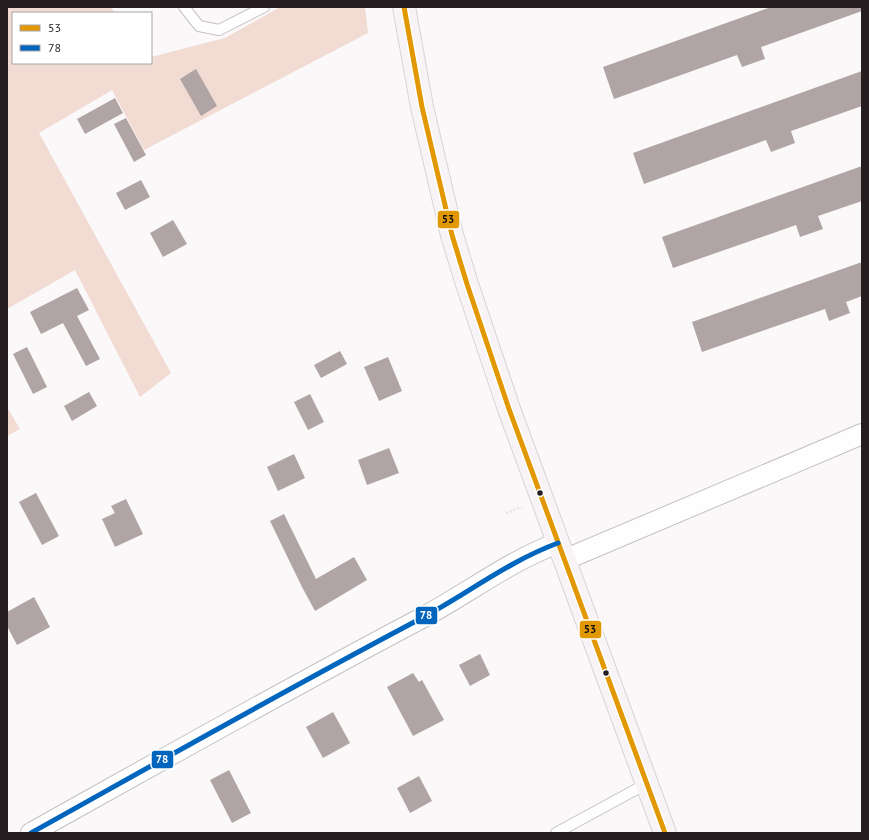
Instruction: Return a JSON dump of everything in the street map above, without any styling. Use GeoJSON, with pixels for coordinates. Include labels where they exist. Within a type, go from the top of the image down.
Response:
{"type":"FeatureCollection","features":[{"type":"Feature","properties":{"kind":"main road"},"geometry":{"type":"LineString","coordinates":[[404,7],[422,107],[452,235],[486,343],[561,552],[665,833]]}},
{"type":"Feature","properties":{"kind":"street"},"geometry":{"type":"LineString","coordinates":[[31,833],[204,736],[430,614],[526,556],[561,552],[862,434]]}},
{"type":"Feature","properties":{"kind":"lane"},"geometry":{"type":"LineString","coordinates":[[184,7],[199,26],[219,30],[264,7]]}},
{"type":"Feature","properties":{"kind":"lane"},"geometry":{"type":"LineString","coordinates":[[556,833],[646,784]]}},
{"type":"Feature","properties":{"kind":"path"},"geometry":{"type":"LineString","coordinates":[[506,513],[522,507]]}},
{"type":"Feature","properties":{"kind":"shaded area"},"geometry":{"type":"Polygon","coordinates":[[[7,7],[111,7],[114,12],[12,12],[12,64],[152,64],[152,57],[225,38],[280,7],[365,7],[368,33],[144,150],[112,90],[39,133],[171,373],[140,397],[75,270],[7,309],[7,7]]]}},
{"type":"Feature","properties":{"kind":"shaded area"},"geometry":{"type":"Polygon","coordinates":[[[7,407],[20,429],[7,436],[7,407]]]}},
{"type":"Feature","properties":{"kind":"building"},"geometry":{"type":"Polygon","coordinates":[[[771,7],[862,7],[862,11],[761,47],[765,59],[742,67],[737,55],[614,99],[603,67],[771,7]]]}},
{"type":"Feature","properties":{"kind":"building"},"geometry":{"type":"Polygon","coordinates":[[[196,69],[217,106],[201,116],[180,79],[196,69]]]}},
{"type":"Feature","properties":{"kind":"building"},"geometry":{"type":"Polygon","coordinates":[[[862,71],[862,106],[791,131],[795,143],[771,152],[766,140],[644,184],[633,153],[862,71]]]}},
{"type":"Feature","properties":{"kind":"building"},"geometry":{"type":"Polygon","coordinates":[[[115,98],[123,113],[85,134],[77,119],[115,98]]]}},
{"type":"Feature","properties":{"kind":"building"},"geometry":{"type":"Polygon","coordinates":[[[126,118],[146,155],[134,162],[114,124],[126,118]]]}},
{"type":"Feature","properties":{"kind":"building"},"geometry":{"type":"Polygon","coordinates":[[[862,166],[862,201],[818,216],[823,229],[800,237],[796,225],[673,268],[662,237],[862,166]]]}},
{"type":"Feature","properties":{"kind":"building"},"geometry":{"type":"Polygon","coordinates":[[[141,180],[150,197],[125,210],[116,193],[141,180]]]}},
{"type":"Feature","properties":{"kind":"building"},"geometry":{"type":"Polygon","coordinates":[[[173,220],[187,244],[163,257],[150,233],[173,220]]]}},
{"type":"Feature","properties":{"kind":"building"},"geometry":{"type":"Polygon","coordinates":[[[862,262],[862,296],[846,302],[850,313],[829,321],[825,309],[702,352],[692,322],[862,262]]]}},
{"type":"Feature","properties":{"kind":"building"},"geometry":{"type":"Polygon","coordinates":[[[77,288],[89,310],[77,316],[100,359],[86,366],[63,323],[41,334],[30,312],[77,288]]]}},
{"type":"Feature","properties":{"kind":"building"},"geometry":{"type":"Polygon","coordinates":[[[27,347],[47,387],[33,394],[13,354],[27,347]]]}},
{"type":"Feature","properties":{"kind":"building"},"geometry":{"type":"Polygon","coordinates":[[[340,351],[347,364],[321,378],[314,365],[340,351]]]}},
{"type":"Feature","properties":{"kind":"building"},"geometry":{"type":"Polygon","coordinates":[[[388,357],[402,391],[379,401],[364,367],[388,357]]]}},
{"type":"Feature","properties":{"kind":"building"},"geometry":{"type":"Polygon","coordinates":[[[89,392],[97,406],[72,421],[64,406],[89,392]]]}},
{"type":"Feature","properties":{"kind":"building"},"geometry":{"type":"Polygon","coordinates":[[[310,394],[324,422],[308,430],[294,402],[310,394]]]}},
{"type":"Feature","properties":{"kind":"building"},"geometry":{"type":"Polygon","coordinates":[[[389,448],[399,473],[367,485],[358,460],[389,448]]]}},
{"type":"Feature","properties":{"kind":"building"},"geometry":{"type":"Polygon","coordinates":[[[294,454],[305,478],[278,491],[267,467],[294,454]]]}},
{"type":"Feature","properties":{"kind":"building"},"geometry":{"type":"Polygon","coordinates":[[[36,493],[59,536],[42,545],[19,502],[36,493]]]}},
{"type":"Feature","properties":{"kind":"building"},"geometry":{"type":"Polygon","coordinates":[[[126,499],[143,534],[115,547],[102,519],[115,513],[111,506],[126,499]]]}},
{"type":"Feature","properties":{"kind":"building"},"geometry":{"type":"Polygon","coordinates":[[[284,514],[316,579],[354,557],[367,580],[315,611],[270,521],[284,514]]]}},
{"type":"Feature","properties":{"kind":"building"},"geometry":{"type":"Polygon","coordinates":[[[34,597],[50,627],[17,645],[7,626],[7,612],[34,597]]]}},
{"type":"Feature","properties":{"kind":"building"},"geometry":{"type":"Polygon","coordinates":[[[480,654],[490,675],[470,686],[459,665],[480,654]]]}},
{"type":"Feature","properties":{"kind":"building"},"geometry":{"type":"Polygon","coordinates":[[[413,673],[419,682],[422,680],[444,720],[413,736],[387,687],[413,673]]]}},
{"type":"Feature","properties":{"kind":"building"},"geometry":{"type":"Polygon","coordinates":[[[333,712],[350,743],[323,758],[306,727],[333,712]]]}},
{"type":"Feature","properties":{"kind":"building"},"geometry":{"type":"Polygon","coordinates":[[[229,770],[251,813],[232,823],[210,780],[229,770]]]}},
{"type":"Feature","properties":{"kind":"building"},"geometry":{"type":"Polygon","coordinates":[[[419,776],[432,801],[410,813],[397,788],[419,776]]]}},
{"type":"Feature","properties":{"kind":"transit line","name":"53"},"geometry":{"type":"LineString","coordinates":[[404,7],[422,107],[452,235],[467,284],[509,409],[665,833]]}},
{"type":"Feature","properties":{"kind":"transit line","name":"78"},"geometry":{"type":"LineString","coordinates":[[31,833],[273,698],[437,609],[505,568],[540,550],[558,543]]}}]}
